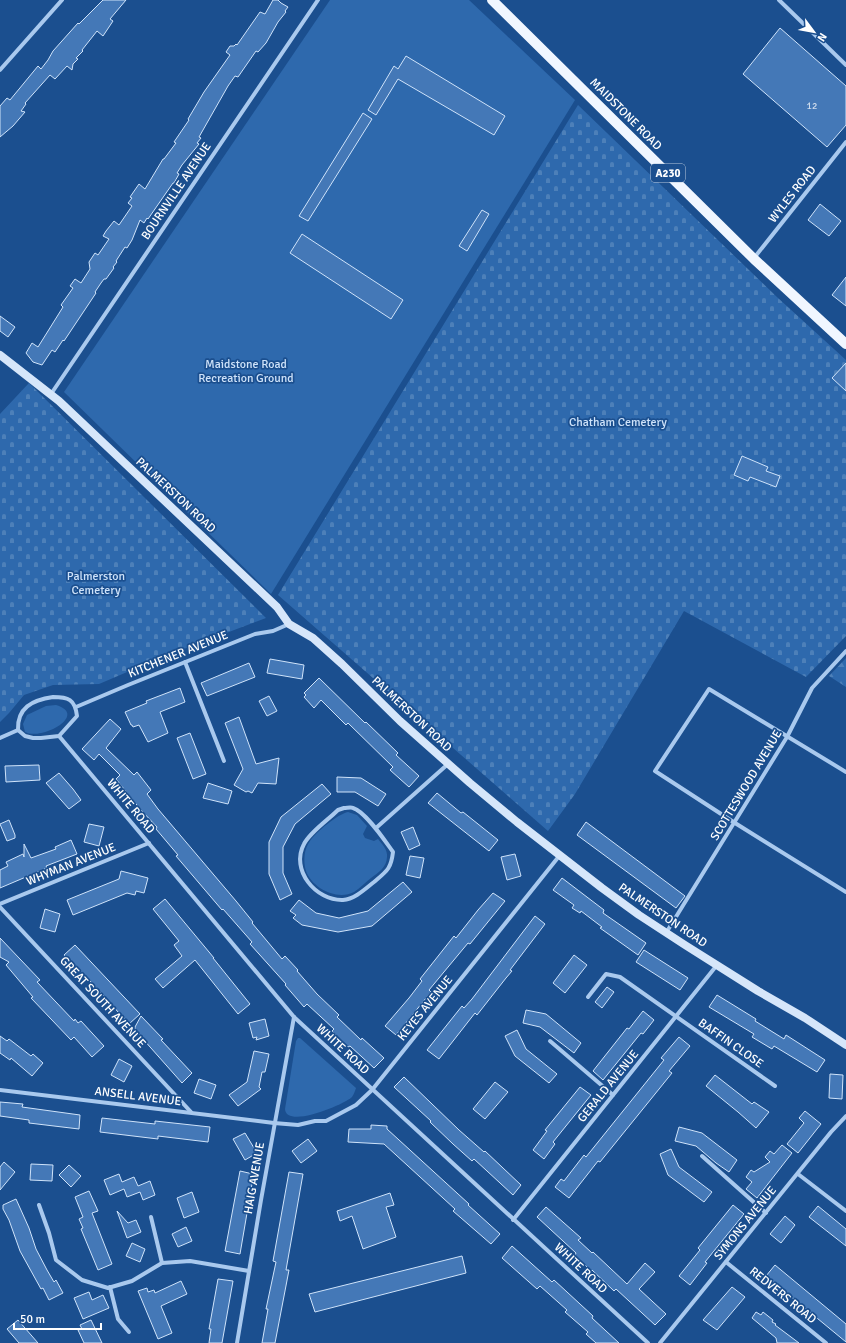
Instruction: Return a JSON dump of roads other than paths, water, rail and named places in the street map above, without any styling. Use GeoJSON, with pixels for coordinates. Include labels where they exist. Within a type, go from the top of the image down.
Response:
{"type":"FeatureCollection","features":[{"type":"Feature","properties":{"kind":"main road","name":"MAIDSTONE ROAD"},"geometry":{"type":"LineString","coordinates":[[492,0],[754,259],[846,344]]}},
{"type":"Feature","properties":{"kind":"street"},"geometry":{"type":"LineString","coordinates":[[0,70],[62,0]]}},
{"type":"Feature","properties":{"kind":"street","name":"BOURNVILLE AVENUE"},"geometry":{"type":"LineString","coordinates":[[51,394],[318,0]]}},
{"type":"Feature","properties":{"kind":"street"},"geometry":{"type":"LineString","coordinates":[[779,0],[846,65]]}},
{"type":"Feature","properties":{"kind":"street","name":"WYLES ROAD"},"geometry":{"type":"LineString","coordinates":[[754,259],[846,142]]}},
{"type":"Feature","properties":{"kind":"street","name":"PALMERSTON ROAD"},"geometry":{"type":"LineString","coordinates":[[0,355],[51,394],[277,607],[289,624],[313,638],[342,664],[400,721],[517,822],[621,902],[717,965],[818,1025],[846,1045]]}},
{"type":"Feature","properties":{"kind":"street","name":"KITCHENER AVENUE"},"geometry":{"type":"LineString","coordinates":[[76,707],[255,634],[273,631],[289,624]]}},
{"type":"Feature","properties":{"kind":"street","name":"SCOTTESWOOD AVENUE"},"geometry":{"type":"LineString","coordinates":[[666,932],[787,737],[812,688],[846,651]]}},
{"type":"Feature","properties":{"kind":"street"},"geometry":{"type":"LineString","coordinates":[[185,662],[224,762]]}},
{"type":"Feature","properties":{"kind":"street"},"geometry":{"type":"LineString","coordinates":[[846,772],[708,689],[655,772],[846,892]]}},
{"type":"Feature","properties":{"kind":"street"},"geometry":{"type":"LineString","coordinates":[[52,697],[65,697],[76,707],[77,716],[59,736],[33,738],[26,736],[18,730],[22,711],[34,702],[52,697]]}},
{"type":"Feature","properties":{"kind":"street"},"geometry":{"type":"LineString","coordinates":[[0,738],[18,730]]}},
{"type":"Feature","properties":{"kind":"street","name":"WHITE ROAD"},"geometry":{"type":"LineString","coordinates":[[59,736],[294,1017],[648,1343]]}},
{"type":"Feature","properties":{"kind":"street"},"geometry":{"type":"LineString","coordinates":[[376,828],[448,764]]}},
{"type":"Feature","properties":{"kind":"street"},"geometry":{"type":"LineString","coordinates":[[344,808],[354,808],[376,828],[393,852],[392,863],[386,872],[359,894],[343,900],[324,895],[313,888],[306,879],[301,865],[300,855],[307,839],[338,810],[344,808]]}},
{"type":"Feature","properties":{"kind":"street","name":"WHYMAN AVENUE"},"geometry":{"type":"LineString","coordinates":[[0,905],[149,843]]}},
{"type":"Feature","properties":{"kind":"street","name":"KEYES AVENUE"},"geometry":{"type":"LineString","coordinates":[[274,1122],[298,1125],[315,1121],[326,1121],[356,1105],[372,1090],[560,855]]}},
{"type":"Feature","properties":{"kind":"street","name":"GREAT SOUTH AVENUE"},"geometry":{"type":"LineString","coordinates":[[0,905],[191,1112]]}},
{"type":"Feature","properties":{"kind":"street","name":"GERALD AVENUE"},"geometry":{"type":"LineString","coordinates":[[513,1220],[717,965]]}},
{"type":"Feature","properties":{"kind":"street","name":"BAFFIN CLOSE"},"geometry":{"type":"LineString","coordinates":[[588,997],[606,974],[620,977],[676,1017],[709,1038],[775,1086]]}},
{"type":"Feature","properties":{"kind":"street","name":"HAIG AVENUE"},"geometry":{"type":"LineString","coordinates":[[237,1343],[274,1122],[294,1017]]}},
{"type":"Feature","properties":{"kind":"street"},"geometry":{"type":"LineString","coordinates":[[550,1041],[613,1095]]}},
{"type":"Feature","properties":{"kind":"street","name":"ANSELL AVENUE"},"geometry":{"type":"LineString","coordinates":[[0,1090],[274,1122]]}},
{"type":"Feature","properties":{"kind":"street","name":"SYMONS AVENUE"},"geometry":{"type":"LineString","coordinates":[[660,1343],[831,1132],[846,1116]]}},
{"type":"Feature","properties":{"kind":"street"},"geometry":{"type":"LineString","coordinates":[[702,1156],[766,1213]]}},
{"type":"Feature","properties":{"kind":"street"},"geometry":{"type":"LineString","coordinates":[[798,1174],[846,1211]]}},
{"type":"Feature","properties":{"kind":"street"},"geometry":{"type":"LineString","coordinates":[[39,1205],[49,1233],[56,1260],[82,1280],[108,1288],[132,1281],[162,1263],[190,1261],[249,1271]]}},
{"type":"Feature","properties":{"kind":"street"},"geometry":{"type":"LineString","coordinates":[[151,1217],[162,1263]]}},
{"type":"Feature","properties":{"kind":"street","name":"REDVERS ROAD"},"geometry":{"type":"LineString","coordinates":[[726,1262],[826,1343]]}},
{"type":"Feature","properties":{"kind":"street"},"geometry":{"type":"LineString","coordinates":[[110,1287],[118,1319],[128,1332]]}},
{"type":"Feature","properties":{"kind":"park label","name":"Maidstone Road Recreation Ground"},"geometry":{"type":"Point","coordinates":[246,371]}},
{"type":"Feature","properties":{"kind":"park label","name":"Chatham Cemetery"},"geometry":{"type":"Point","coordinates":[618,422]}},
{"type":"Feature","properties":{"kind":"park label","name":"Palmerston Cemetery"},"geometry":{"type":"Point","coordinates":[96,583]}}]}
